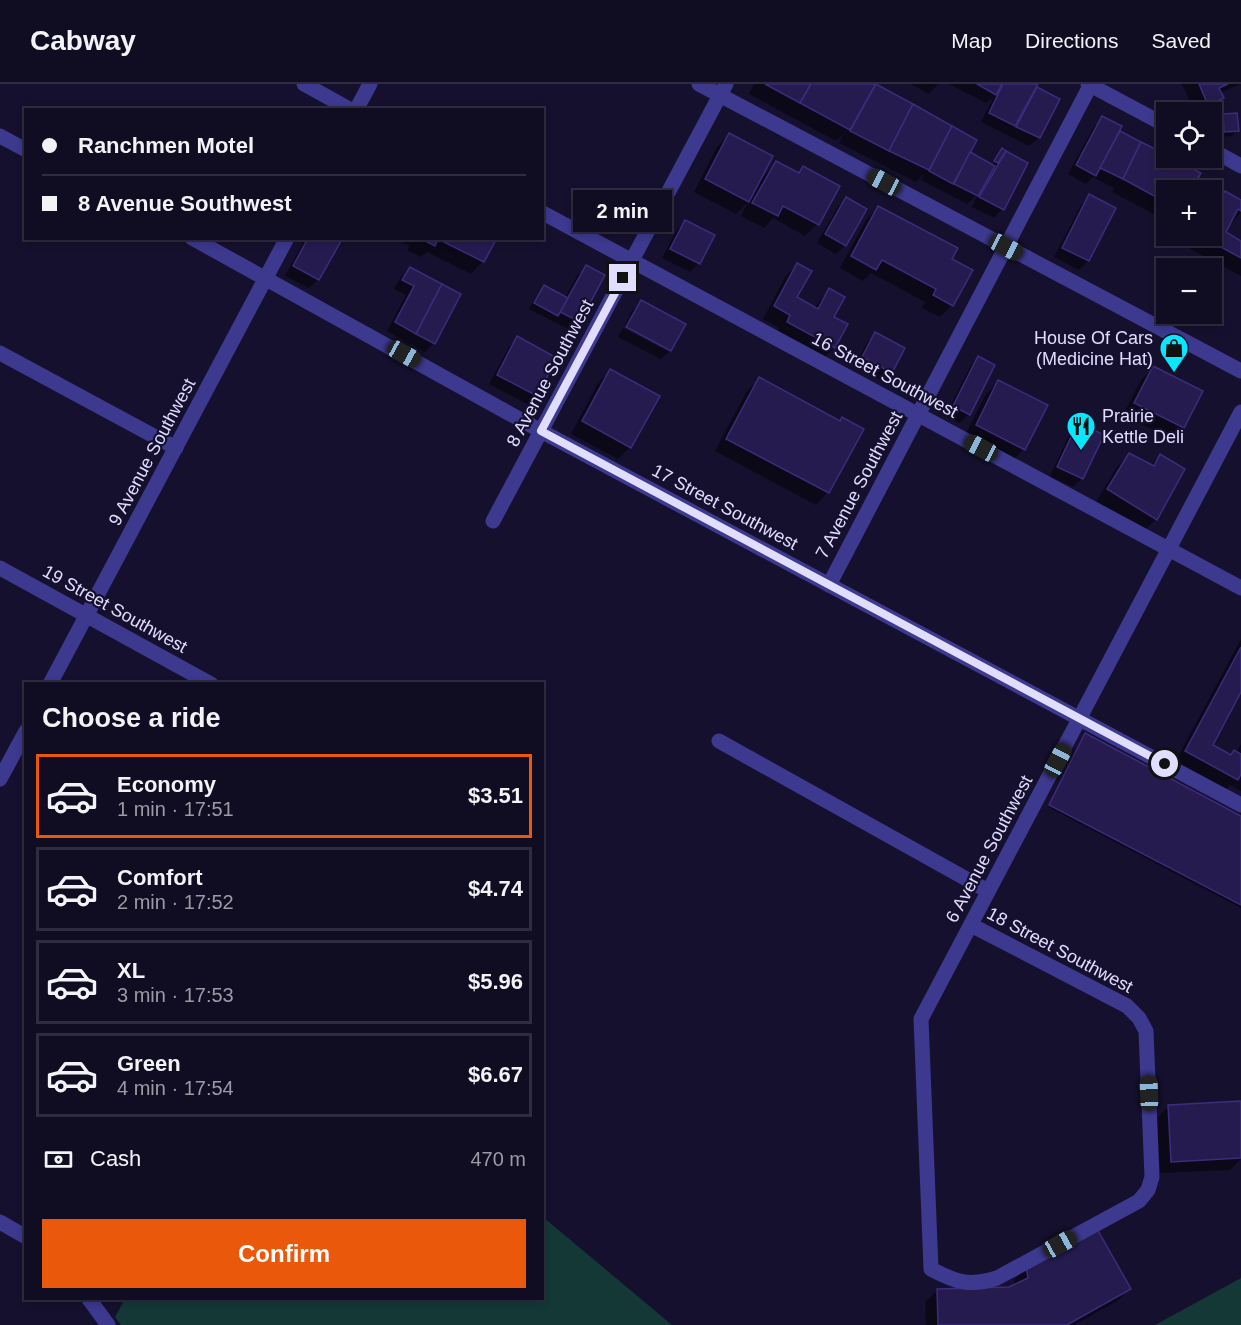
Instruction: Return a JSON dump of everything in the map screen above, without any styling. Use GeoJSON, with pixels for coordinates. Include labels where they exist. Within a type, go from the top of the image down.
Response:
{"type":"FeatureCollection","features":[{"type":"Feature","properties":{"kind":"street"},"geometry":{"type":"LineString","coordinates":[[304,84],[347,108]]}},
{"type":"Feature","properties":{"kind":"street"},"geometry":{"type":"LineString","coordinates":[[357,108],[370,84]]}},
{"type":"Feature","properties":{"kind":"street"},"geometry":{"type":"LineString","coordinates":[[699,84],[723,90],[1006,247],[1241,372]]}},
{"type":"Feature","properties":{"kind":"street"},"geometry":{"type":"LineString","coordinates":[[1090,84],[1156,120]]}},
{"type":"Feature","properties":{"kind":"street","name":"7 Avenue Southwest"},"geometry":{"type":"LineString","coordinates":[[829,585],[1090,84]]}},
{"type":"Feature","properties":{"kind":"street","name":"8 Avenue Southwest"},"geometry":{"type":"LineString","coordinates":[[493,520],[723,90]]}},
{"type":"Feature","properties":{"kind":"street"},"geometry":{"type":"LineString","coordinates":[[0,136],[24,149]]}},
{"type":"Feature","properties":{"kind":"street"},"geometry":{"type":"LineString","coordinates":[[1222,156],[1241,166]]}},
{"type":"Feature","properties":{"kind":"street","name":"16 Street Southwest"},"geometry":{"type":"LineString","coordinates":[[544,214],[1241,588]]}},
{"type":"Feature","properties":{"kind":"street","name":"17 Street Southwest"},"geometry":{"type":"LineString","coordinates":[[196,240],[541,431],[1241,805]]}},
{"type":"Feature","properties":{"kind":"street","name":"9 Avenue Southwest"},"geometry":{"type":"LineString","coordinates":[[51,682],[286,240]]}},
{"type":"Feature","properties":{"kind":"street"},"geometry":{"type":"LineString","coordinates":[[0,352],[176,448]]}},
{"type":"Feature","properties":{"kind":"street","name":"6 Avenue Southwest"},"geometry":{"type":"LineString","coordinates":[[931,1269],[921,1019],[1241,412]]}},
{"type":"Feature","properties":{"kind":"street","name":"19 Street Southwest"},"geometry":{"type":"LineString","coordinates":[[0,568],[208,682]]}},
{"type":"Feature","properties":{"kind":"street"},"geometry":{"type":"LineString","coordinates":[[0,779],[24,735]]}},
{"type":"Feature","properties":{"kind":"street","name":"18 Street Southwest"},"geometry":{"type":"LineString","coordinates":[[719,741],[988,891]]}},
{"type":"Feature","properties":{"kind":"street","name":"18 Street Southwest"},"geometry":{"type":"LineString","coordinates":[[931,1269],[965,1283],[982,1283],[997,1278],[1139,1201],[1148,1190],[1152,1177],[1146,1030],[1139,1018],[1127,1006],[971,925]]}},
{"type":"Feature","properties":{"kind":"street"},"geometry":{"type":"LineString","coordinates":[[0,1222],[24,1236]]}},
{"type":"Feature","properties":{"kind":"street"},"geometry":{"type":"LineString","coordinates":[[90,1300],[108,1325]]}},
{"type":"Feature","properties":{"kind":"green space"},"geometry":{"type":"Polygon","coordinates":[[[544,1218],[672,1325],[121,1325],[115,1317],[124,1300],[544,1300],[544,1218]]]}},
{"type":"Feature","properties":{"kind":"green space"},"geometry":{"type":"Polygon","coordinates":[[[1241,1278],[1241,1325],[1155,1325],[1241,1278]]]}},
{"type":"Feature","properties":{"kind":"building"},"geometry":{"type":"Polygon","coordinates":[[[765,84],[811,84],[800,103],[765,84]]]}},
{"type":"Feature","properties":{"kind":"building"},"geometry":{"type":"Polygon","coordinates":[[[811,84],[875,85],[850,130],[800,103],[811,84]]]}},
{"type":"Feature","properties":{"kind":"building"},"geometry":{"type":"Polygon","coordinates":[[[876,84],[913,104],[889,151],[850,131],[876,84]]]}},
{"type":"Feature","properties":{"kind":"building"},"geometry":{"type":"Polygon","coordinates":[[[977,84],[1002,84],[996,95],[977,84]]]}},
{"type":"Feature","properties":{"kind":"building"},"geometry":{"type":"Polygon","coordinates":[[[1003,84],[1038,84],[1015,126],[989,113],[1003,84]]]}},
{"type":"Feature","properties":{"kind":"building"},"geometry":{"type":"Polygon","coordinates":[[[1199,84],[1228,84],[1219,88],[1224,98],[1215,102],[1207,102],[1199,84]]]}},
{"type":"Feature","properties":{"kind":"building"},"geometry":{"type":"Polygon","coordinates":[[[1037,87],[1060,99],[1040,138],[1016,127],[1037,87]]]}},
{"type":"Feature","properties":{"kind":"building"},"geometry":{"type":"Polygon","coordinates":[[[913,104],[952,126],[929,170],[889,151],[913,104]]]}},
{"type":"Feature","properties":{"kind":"building"},"geometry":{"type":"Polygon","coordinates":[[[1237,113],[1239,131],[1224,132],[1223,114],[1237,113]]]}},
{"type":"Feature","properties":{"kind":"building"},"geometry":{"type":"Polygon","coordinates":[[[1102,116],[1122,126],[1096,176],[1076,165],[1102,116]]]}},
{"type":"Feature","properties":{"kind":"building"},"geometry":{"type":"Polygon","coordinates":[[[952,126],[977,140],[953,184],[929,171],[952,126]]]}},
{"type":"Feature","properties":{"kind":"building"},"geometry":{"type":"Polygon","coordinates":[[[1120,131],[1141,142],[1123,179],[1100,168],[1120,131]]]}},
{"type":"Feature","properties":{"kind":"building"},"geometry":{"type":"Polygon","coordinates":[[[729,133],[773,156],[749,202],[705,179],[729,133]]]}},
{"type":"Feature","properties":{"kind":"building"},"geometry":{"type":"Polygon","coordinates":[[[1141,142],[1156,150],[1156,168],[1191,168],[1201,173],[1197,180],[1156,180],[1156,197],[1123,179],[1141,142]]]}},
{"type":"Feature","properties":{"kind":"building"},"geometry":{"type":"Polygon","coordinates":[[[1002,148],[1006,151],[998,163],[994,161],[1002,148]]]}},
{"type":"Feature","properties":{"kind":"building"},"geometry":{"type":"Polygon","coordinates":[[[1006,151],[1028,163],[1004,210],[979,197],[1006,151]]]}},
{"type":"Feature","properties":{"kind":"building"},"geometry":{"type":"Polygon","coordinates":[[[970,152],[995,166],[978,196],[954,184],[970,152]]]}},
{"type":"Feature","properties":{"kind":"building"},"geometry":{"type":"Polygon","coordinates":[[[776,161],[799,173],[803,166],[840,186],[819,225],[783,206],[778,216],[752,203],[776,161]]]}},
{"type":"Feature","properties":{"kind":"building"},"geometry":{"type":"Polygon","coordinates":[[[1225,191],[1241,200],[1241,211],[1238,209],[1226,232],[1241,241],[1241,258],[1219,246],[1222,246],[1222,197],[1225,191]]]}},
{"type":"Feature","properties":{"kind":"building"},"geometry":{"type":"Polygon","coordinates":[[[1089,194],[1116,208],[1089,261],[1062,248],[1089,194]]]}},
{"type":"Feature","properties":{"kind":"building"},"geometry":{"type":"Polygon","coordinates":[[[846,197],[867,209],[846,246],[825,234],[846,197]]]}},
{"type":"Feature","properties":{"kind":"building"},"geometry":{"type":"Polygon","coordinates":[[[878,206],[958,248],[952,259],[973,270],[953,306],[933,295],[936,289],[882,260],[876,270],[851,256],[878,206]]]}},
{"type":"Feature","properties":{"kind":"building"},"geometry":{"type":"Polygon","coordinates":[[[685,220],[715,235],[700,264],[670,249],[685,220]]]}},
{"type":"Feature","properties":{"kind":"building"},"geometry":{"type":"Polygon","coordinates":[[[307,240],[341,241],[319,280],[293,266],[307,240]]]}},
{"type":"Feature","properties":{"kind":"building"},"geometry":{"type":"Polygon","coordinates":[[[424,240],[438,240],[435,246],[424,240]]]}},
{"type":"Feature","properties":{"kind":"building"},"geometry":{"type":"Polygon","coordinates":[[[440,240],[496,240],[484,262],[440,240]]]}},
{"type":"Feature","properties":{"kind":"building"},"geometry":{"type":"Polygon","coordinates":[[[797,263],[812,271],[797,297],[818,309],[829,288],[845,297],[834,317],[848,324],[835,348],[787,322],[790,315],[774,306],[797,263]]]}},
{"type":"Feature","properties":{"kind":"building"},"geometry":{"type":"Polygon","coordinates":[[[586,265],[605,275],[580,322],[560,312],[586,265]]]}},
{"type":"Feature","properties":{"kind":"building"},"geometry":{"type":"Polygon","coordinates":[[[410,267],[442,284],[416,334],[395,322],[414,286],[402,280],[410,267]]]}},
{"type":"Feature","properties":{"kind":"building"},"geometry":{"type":"Polygon","coordinates":[[[442,284],[461,294],[435,344],[416,334],[442,284]]]}},
{"type":"Feature","properties":{"kind":"building"},"geometry":{"type":"Polygon","coordinates":[[[544,285],[568,298],[558,316],[534,303],[544,285]]]}},
{"type":"Feature","properties":{"kind":"building"},"geometry":{"type":"Polygon","coordinates":[[[641,300],[686,324],[671,351],[626,327],[641,300]]]}},
{"type":"Feature","properties":{"kind":"building"},"geometry":{"type":"Polygon","coordinates":[[[875,332],[905,348],[892,373],[862,357],[875,332]]]}},
{"type":"Feature","properties":{"kind":"building"},"geometry":{"type":"Polygon","coordinates":[[[517,336],[557,358],[537,396],[497,375],[517,336]]]}},
{"type":"Feature","properties":{"kind":"building"},"geometry":{"type":"Polygon","coordinates":[[[978,356],[995,365],[970,415],[953,406],[978,356]]]}},
{"type":"Feature","properties":{"kind":"building"},"geometry":{"type":"Polygon","coordinates":[[[1153,366],[1203,391],[1184,428],[1134,403],[1153,366]]]}},
{"type":"Feature","properties":{"kind":"building"},"geometry":{"type":"Polygon","coordinates":[[[610,369],[660,396],[631,448],[582,421],[610,369]]]}},
{"type":"Feature","properties":{"kind":"building"},"geometry":{"type":"Polygon","coordinates":[[[759,377],[840,421],[842,417],[864,429],[829,493],[726,439],[759,377]]]}},
{"type":"Feature","properties":{"kind":"building"},"geometry":{"type":"Polygon","coordinates":[[[998,380],[1048,405],[1025,450],[976,425],[998,380]]]}},
{"type":"Feature","properties":{"kind":"building","name":"Prairie Kettle Deli"},"geometry":{"type":"Polygon","coordinates":[[[1078,422],[1104,435],[1083,479],[1057,467],[1078,422]]]}},
{"type":"Feature","properties":{"kind":"building"},"geometry":{"type":"Polygon","coordinates":[[[1129,453],[1154,466],[1160,454],[1185,469],[1157,520],[1107,489],[1129,453]]]}},
{"type":"Feature","properties":{"kind":"building"},"geometry":{"type":"Polygon","coordinates":[[[1241,647],[1241,692],[1213,745],[1231,755],[1234,750],[1241,754],[1241,774],[1238,780],[1185,751],[1241,647]]]}},
{"type":"Feature","properties":{"kind":"building"},"geometry":{"type":"Polygon","coordinates":[[[1085,733],[1241,816],[1241,905],[1049,805],[1085,733]]]}},
{"type":"Feature","properties":{"kind":"building"},"geometry":{"type":"Polygon","coordinates":[[[1241,1101],[1241,1158],[1171,1162],[1168,1105],[1241,1101]]]}},
{"type":"Feature","properties":{"kind":"building"},"geometry":{"type":"Polygon","coordinates":[[[1096,1227],[1131,1289],[1067,1325],[938,1325],[937,1289],[1009,1287],[1028,1278],[1026,1266],[1096,1227]]]}},
{"type":"Feature","properties":{"kind":"place","name":"House Of Cars (Medicine Hat)"},"geometry":{"type":"Point","coordinates":[1174,374]}},
{"type":"Feature","properties":{"kind":"place","name":"Prairie Kettle Deli"},"geometry":{"type":"Point","coordinates":[1081,452]}},
{"type":"Feature","properties":{"kind":"route"},"geometry":{"type":"LineString","coordinates":[[623,278],[541,431],[1165,764]]}}]}
